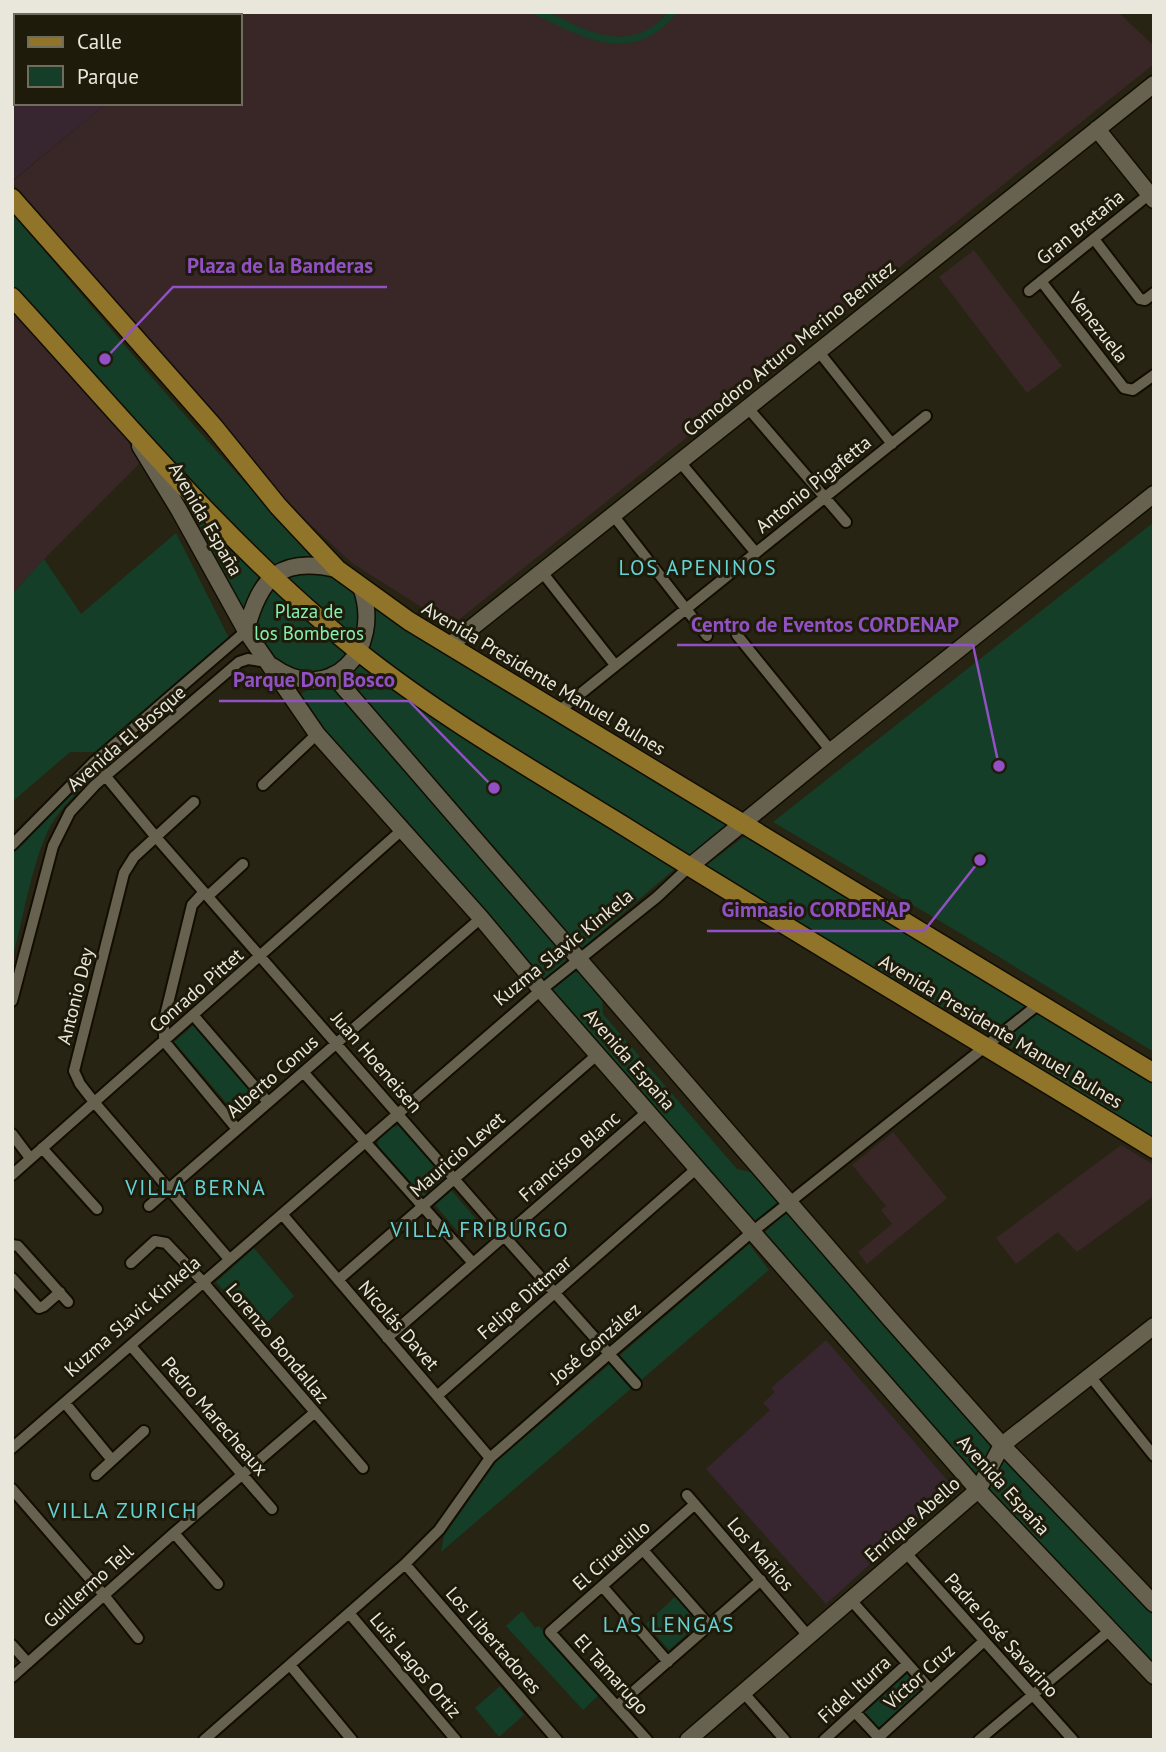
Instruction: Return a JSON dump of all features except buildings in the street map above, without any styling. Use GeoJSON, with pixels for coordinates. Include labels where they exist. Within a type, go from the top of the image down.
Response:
{"type":"FeatureCollection","features":[{"type":"Feature","properties":{"kind":"main road","name":"Comodoro Arturo Merino Benítez"},"geometry":{"type":"LineString","coordinates":[[450,645],[1154,85]]}},
{"type":"Feature","properties":{"kind":"main road"},"geometry":{"type":"LineString","coordinates":[[1097,129],[1152,195]]}},
{"type":"Feature","properties":{"kind":"main road","name":"Avenida Presidente Manuel Bulnes"},"geometry":{"type":"LineString","coordinates":[[12,198],[214,427],[278,506],[337,569],[409,621],[1154,1073]]}},
{"type":"Feature","properties":{"kind":"main road","name":"Avenida Presidente Manuel Bulnes"},"geometry":{"type":"LineString","coordinates":[[12,297],[186,491],[273,576],[359,652],[431,705],[690,867],[1154,1149]]}},
{"type":"Feature","properties":{"kind":"main road","name":"Avenida España"},"geometry":{"type":"LineString","coordinates":[[130,429],[246,631],[317,734],[481,918],[696,1169],[978,1490],[1154,1675]]}},
{"type":"Feature","properties":{"kind":"main road","name":"Kuzma Slavic Kinkela"},"geometry":{"type":"LineString","coordinates":[[690,867],[1154,494]]}},
{"type":"Feature","properties":{"kind":"main road"},"geometry":{"type":"LineString","coordinates":[[246,631],[257,598],[273,576],[298,565],[320,565],[337,569]]}},
{"type":"Feature","properties":{"kind":"main road"},"geometry":{"type":"LineString","coordinates":[[267,662],[283,673],[303,679],[333,675],[348,665],[364,641],[368,617],[361,587]]}},
{"type":"Feature","properties":{"kind":"main road","name":"Avenida España"},"geometry":{"type":"LineString","coordinates":[[333,675],[1002,1445],[1154,1604]]}},
{"type":"Feature","properties":{"kind":"main road","name":"Enrique Abello"},"geometry":{"type":"LineString","coordinates":[[688,1740],[978,1490],[1002,1445],[1154,1325]]}},
{"type":"Feature","properties":{"kind":"street","name":"Gran Bretaña"},"geometry":{"type":"LineString","coordinates":[[1029,291],[1152,195]]}},
{"type":"Feature","properties":{"kind":"street"},"geometry":{"type":"LineString","coordinates":[[1094,239],[1140,299],[1145,300],[1154,293]]}},
{"type":"Feature","properties":{"kind":"street","name":"Venezuela"},"geometry":{"type":"LineString","coordinates":[[1041,281],[1124,388],[1130,391],[1154,375]]}},
{"type":"Feature","properties":{"kind":"street"},"geometry":{"type":"LineString","coordinates":[[819,352],[892,444]]}},
{"type":"Feature","properties":{"kind":"street"},"geometry":{"type":"LineString","coordinates":[[748,408],[846,522]]}},
{"type":"Feature","properties":{"kind":"street","name":"Antonio Pigafetta"},"geometry":{"type":"LineString","coordinates":[[559,711],[926,416]]}},
{"type":"Feature","properties":{"kind":"street"},"geometry":{"type":"LineString","coordinates":[[680,462],[756,553]]}},
{"type":"Feature","properties":{"kind":"street"},"geometry":{"type":"LineString","coordinates":[[613,515],[707,636]]}},
{"type":"Feature","properties":{"kind":"street"},"geometry":{"type":"LineString","coordinates":[[542,572],[615,665]]}},
{"type":"Feature","properties":{"kind":"street","name":"Avenida El Bosque"},"geometry":{"type":"LineString","coordinates":[[12,845],[94,762],[246,631]]}},
{"type":"Feature","properties":{"kind":"street"},"geometry":{"type":"LineString","coordinates":[[737,635],[831,751]]}},
{"type":"Feature","properties":{"kind":"street","name":"Avenida El Bosque"},"geometry":{"type":"LineString","coordinates":[[12,1000],[53,846],[70,812],[106,777],[239,662],[248,659],[267,662]]}},
{"type":"Feature","properties":{"kind":"street"},"geometry":{"type":"LineString","coordinates":[[263,785],[317,734]]}},
{"type":"Feature","properties":{"kind":"street","name":"Juan Hoeneisen"},"geometry":{"type":"LineString","coordinates":[[94,762],[155,836],[636,1384]]}},
{"type":"Feature","properties":{"kind":"street","name":"Antonio Dey"},"geometry":{"type":"LineString","coordinates":[[194,802],[134,857],[124,873],[74,1070],[80,1084],[94,1102],[229,1259]]}},
{"type":"Feature","properties":{"kind":"street","name":"Conrado Pittet"},"geometry":{"type":"LineString","coordinates":[[12,1175],[402,830]]}},
{"type":"Feature","properties":{"kind":"street"},"geometry":{"type":"LineString","coordinates":[[237,1129],[164,1041],[164,1020],[192,905],[243,864]]}},
{"type":"Feature","properties":{"kind":"street","name":"Kuzma Slavic Kinkela"},"geometry":{"type":"LineString","coordinates":[[17,1445],[541,990],[690,867]]}},
{"type":"Feature","properties":{"kind":"street","name":"Alberto Conus"},"geometry":{"type":"LineString","coordinates":[[149,1206],[481,918]]}},
{"type":"Feature","properties":{"kind":"street","name":"José González"},"geometry":{"type":"LineString","coordinates":[[204,1740],[405,1564],[439,1530],[490,1458],[752,1232],[1040,1003]]}},
{"type":"Feature","properties":{"kind":"street"},"geometry":{"type":"LineString","coordinates":[[194,1016],[268,1102]]}},
{"type":"Feature","properties":{"kind":"street","name":"Mauricio Levet"},"geometry":{"type":"LineString","coordinates":[[338,1280],[598,1054]]}},
{"type":"Feature","properties":{"kind":"street"},"geometry":{"type":"LineString","coordinates":[[304,1073],[473,1263]]}},
{"type":"Feature","properties":{"kind":"street","name":"Francisco Blanc"},"geometry":{"type":"LineString","coordinates":[[387,1338],[648,1111]]}},
{"type":"Feature","properties":{"kind":"street"},"geometry":{"type":"LineString","coordinates":[[12,1134],[30,1158]]}},
{"type":"Feature","properties":{"kind":"street"},"geometry":{"type":"LineString","coordinates":[[42,1148],[97,1209]]}},
{"type":"Feature","properties":{"kind":"street","name":"Felipe Dittmar"},"geometry":{"type":"LineString","coordinates":[[438,1396],[696,1169]]}},
{"type":"Feature","properties":{"kind":"street","name":"Nicolás Davet"},"geometry":{"type":"LineString","coordinates":[[282,1214],[490,1458]]}},
{"type":"Feature","properties":{"kind":"street","name":"Lorenzo Bondallaz"},"geometry":{"type":"LineString","coordinates":[[131,1263],[155,1241],[166,1243],[203,1282],[363,1468]]}},
{"type":"Feature","properties":{"kind":"street"},"geometry":{"type":"LineString","coordinates":[[12,1245],[18,1246],[68,1302]]}},
{"type":"Feature","properties":{"kind":"street"},"geometry":{"type":"LineString","coordinates":[[12,1278],[39,1308],[60,1293]]}},
{"type":"Feature","properties":{"kind":"street","name":"Pedro Marecheaux"},"geometry":{"type":"LineString","coordinates":[[131,1346],[272,1509]]}},
{"type":"Feature","properties":{"kind":"street"},"geometry":{"type":"LineString","coordinates":[[1090,1376],[1154,1456]]}},
{"type":"Feature","properties":{"kind":"street"},"geometry":{"type":"LineString","coordinates":[[65,1404],[112,1460]]}},
{"type":"Feature","properties":{"kind":"street","name":"Guillermo Tell"},"geometry":{"type":"LineString","coordinates":[[12,1677],[314,1413]]}},
{"type":"Feature","properties":{"kind":"street"},"geometry":{"type":"LineString","coordinates":[[12,1431],[17,1445]]}},
{"type":"Feature","properties":{"kind":"street"},"geometry":{"type":"LineString","coordinates":[[96,1475],[144,1431]]}},
{"type":"Feature","properties":{"kind":"street"},"geometry":{"type":"LineString","coordinates":[[12,1489],[104,1594],[138,1638]]}},
{"type":"Feature","properties":{"kind":"street","name":"El Ciruelillo"},"geometry":{"type":"LineString","coordinates":[[550,1632],[643,1550],[691,1499]]}},
{"type":"Feature","properties":{"kind":"street","name":"Los Mañíos"},"geometry":{"type":"LineString","coordinates":[[691,1499],[809,1637]]}},
{"type":"Feature","properties":{"kind":"street"},"geometry":{"type":"LineString","coordinates":[[174,1533],[218,1584]]}},
{"type":"Feature","properties":{"kind":"street"},"geometry":{"type":"LineString","coordinates":[[643,1550],[709,1626]]}},
{"type":"Feature","properties":{"kind":"street","name":"Padre José Savarino"},"geometry":{"type":"LineString","coordinates":[[906,1553],[1073,1740]]}},
{"type":"Feature","properties":{"kind":"street","name":"Los Libertadores"},"geometry":{"type":"LineString","coordinates":[[405,1564],[557,1740]]}},
{"type":"Feature","properties":{"kind":"street"},"geometry":{"type":"LineString","coordinates":[[618,1705],[761,1580]]}},
{"type":"Feature","properties":{"kind":"street"},"geometry":{"type":"LineString","coordinates":[[602,1586],[668,1662]]}},
{"type":"Feature","properties":{"kind":"street"},"geometry":{"type":"LineString","coordinates":[[849,1600],[930,1689]]}},
{"type":"Feature","properties":{"kind":"street","name":"Luis Lagos Ortiz"},"geometry":{"type":"LineString","coordinates":[[349,1613],[456,1740]]}},
{"type":"Feature","properties":{"kind":"street"},"geometry":{"type":"LineString","coordinates":[[979,1740],[1110,1630]]}},
{"type":"Feature","properties":{"kind":"street","name":"El Tamarugo"},"geometry":{"type":"LineString","coordinates":[[550,1632],[647,1740]]}},
{"type":"Feature","properties":{"kind":"street","name":"Víctor Cruz"},"geometry":{"type":"LineString","coordinates":[[880,1738],[984,1641]]}},
{"type":"Feature","properties":{"kind":"street"},"geometry":{"type":"LineString","coordinates":[[12,1645],[28,1663]]}},
{"type":"Feature","properties":{"kind":"street","name":"Fidel Iturra"},"geometry":{"type":"LineString","coordinates":[[824,1740],[907,1664]]}},
{"type":"Feature","properties":{"kind":"street"},"geometry":{"type":"LineString","coordinates":[[290,1665],[352,1740]]}},
{"type":"Feature","properties":{"kind":"street"},"geometry":{"type":"LineString","coordinates":[[743,1692],[785,1740]]}},
{"type":"Feature","properties":{"kind":"street"},"geometry":{"type":"LineString","coordinates":[[855,1712],[880,1738]]}},
{"type":"Feature","properties":{"kind":"street"},"geometry":{"type":"LineString","coordinates":[[215,1730],[223,1740]]}},
{"type":"Feature","properties":{"kind":"shaded area"},"geometry":{"type":"Polygon","coordinates":[[[12,12],[214,12],[14,14],[14,105],[105,105],[12,181],[12,12]]]}},
{"type":"Feature","properties":{"kind":"shaded area"},"geometry":{"type":"Polygon","coordinates":[[[1118,12],[1154,46],[1154,64],[451,626],[352,563],[287,503],[12,182],[105,105],[242,105],[242,14],[212,14],[1118,12]]]}},
{"type":"Feature","properties":{"kind":"shaded area"},"geometry":{"type":"Polygon","coordinates":[[[974,250],[1062,366],[1027,393],[939,277],[974,250]]]}},
{"type":"Feature","properties":{"kind":"shaded area"},"geometry":{"type":"Polygon","coordinates":[[[12,305],[123,433],[140,463],[12,594],[12,305]]]}},
{"type":"Feature","properties":{"kind":"shaded area"},"geometry":{"type":"Polygon","coordinates":[[[893,1132],[947,1198],[867,1264],[858,1252],[892,1224],[881,1210],[886,1206],[852,1165],[893,1132]]]}},
{"type":"Feature","properties":{"kind":"shaded area"},"geometry":{"type":"Polygon","coordinates":[[[1121,1145],[1154,1165],[1154,1196],[1077,1252],[1058,1232],[1016,1264],[996,1238],[1121,1145]]]}},
{"type":"Feature","properties":{"kind":"shaded area"},"geometry":{"type":"Polygon","coordinates":[[[826,1340],[954,1488],[826,1604],[706,1469],[770,1410],[763,1403],[775,1392],[771,1388],[826,1340]]]}},
{"type":"Feature","properties":{"kind":"green space"},"geometry":{"type":"Polygon","coordinates":[[[529,12],[549,13],[601,34],[625,36],[647,30],[668,12],[678,12],[660,29],[642,40],[624,44],[587,38],[529,12]]]}},
{"type":"Feature","properties":{"kind":"green space"},"geometry":{"type":"Polygon","coordinates":[[[12,213],[198,430],[315,556],[293,558],[268,567],[12,290],[12,213]]]}},
{"type":"Feature","properties":{"kind":"green space"},"geometry":{"type":"Polygon","coordinates":[[[193,511],[260,575],[250,592],[243,616],[240,614],[193,511]]]}},
{"type":"Feature","properties":{"kind":"green space"},"geometry":{"type":"Polygon","coordinates":[[[1154,522],[1154,1052],[773,822],[1154,522]]]}},
{"type":"Feature","properties":{"kind":"green space"},"geometry":{"type":"Polygon","coordinates":[[[176,533],[229,638],[97,752],[70,752],[12,802],[12,594],[44,559],[81,614],[176,533]]]}},
{"type":"Feature","properties":{"kind":"green space","name":"Plaza de los Bomberos"},"geometry":{"type":"Polygon","coordinates":[[[325,569],[353,588],[364,619],[341,667],[298,676],[262,651],[255,630],[256,608],[282,573],[325,569]]]}},
{"type":"Feature","properties":{"kind":"green space"},"geometry":{"type":"Polygon","coordinates":[[[373,602],[741,817],[691,859],[428,701],[369,653],[374,629],[373,602]]]}},
{"type":"Feature","properties":{"kind":"green space"},"geometry":{"type":"Polygon","coordinates":[[[366,664],[677,867],[580,950],[346,686],[347,675],[356,665],[366,664]]]}},
{"type":"Feature","properties":{"kind":"green space"},"geometry":{"type":"Polygon","coordinates":[[[317,686],[332,688],[567,956],[565,964],[545,980],[537,978],[302,708],[302,693],[317,686]]]}},
{"type":"Feature","properties":{"kind":"green space"},"geometry":{"type":"Polygon","coordinates":[[[90,778],[59,812],[44,839],[12,960],[12,853],[39,824],[90,778]]]}},
{"type":"Feature","properties":{"kind":"green space"},"geometry":{"type":"Polygon","coordinates":[[[750,832],[1154,1075],[1154,1140],[1000,1041],[703,868],[750,832]]]}},
{"type":"Feature","properties":{"kind":"green space"},"geometry":{"type":"Polygon","coordinates":[[[574,972],[581,973],[602,997],[603,1014],[737,1169],[756,1173],[777,1197],[777,1205],[758,1221],[750,1221],[553,996],[553,988],[574,972]]]}},
{"type":"Feature","properties":{"kind":"green space"},"geometry":{"type":"Polygon","coordinates":[[[195,1024],[259,1098],[238,1116],[174,1042],[195,1024]]]}},
{"type":"Feature","properties":{"kind":"green space"},"geometry":{"type":"Polygon","coordinates":[[[402,1125],[446,1177],[426,1197],[419,1197],[378,1149],[378,1139],[389,1128],[402,1125]]]}},
{"type":"Feature","properties":{"kind":"green space"},"geometry":{"type":"Polygon","coordinates":[[[451,1190],[477,1220],[460,1234],[435,1205],[451,1190]]]}},
{"type":"Feature","properties":{"kind":"green space"},"geometry":{"type":"Polygon","coordinates":[[[784,1214],[792,1215],[990,1442],[990,1452],[978,1477],[972,1478],[765,1240],[765,1232],[784,1214]]]}},
{"type":"Feature","properties":{"kind":"green space"},"geometry":{"type":"Polygon","coordinates":[[[749,1244],[769,1270],[441,1552],[444,1536],[496,1462],[749,1244]]]}},
{"type":"Feature","properties":{"kind":"green space"},"geometry":{"type":"Polygon","coordinates":[[[254,1248],[294,1296],[259,1330],[216,1282],[254,1248]]]}},
{"type":"Feature","properties":{"kind":"green space"},"geometry":{"type":"Polygon","coordinates":[[[1003,1457],[1154,1614],[1154,1667],[984,1489],[1003,1457]]]}},
{"type":"Feature","properties":{"kind":"green space"},"geometry":{"type":"Polygon","coordinates":[[[676,1596],[699,1623],[669,1650],[646,1624],[676,1596]]]}},
{"type":"Feature","properties":{"kind":"green space"},"geometry":{"type":"Polygon","coordinates":[[[522,1611],[535,1628],[539,1626],[599,1695],[583,1710],[506,1626],[522,1611]]]}},
{"type":"Feature","properties":{"kind":"green space"},"geometry":{"type":"Polygon","coordinates":[[[906,1671],[923,1689],[881,1730],[864,1712],[906,1671]]]}},
{"type":"Feature","properties":{"kind":"green space"},"geometry":{"type":"Polygon","coordinates":[[[500,1686],[524,1715],[499,1737],[475,1708],[500,1686]]]}},
{"type":"Feature","properties":{"kind":"place","name":"Plaza de la Banderas"},"geometry":{"type":"Point","coordinates":[105,359]}},
{"type":"Feature","properties":{"kind":"place","name":"Centro de Eventos CORDENAP"},"geometry":{"type":"Point","coordinates":[999,766]}},
{"type":"Feature","properties":{"kind":"place","name":"Parque Don Bosco"},"geometry":{"type":"Point","coordinates":[494,788]}},
{"type":"Feature","properties":{"kind":"place","name":"Gimnasio CORDENAP"},"geometry":{"type":"Point","coordinates":[980,860]}},
{"type":"Feature","properties":{"kind":"district","name":"LOS APENINOS"},"geometry":{"type":"Point","coordinates":[698,567]}},
{"type":"Feature","properties":{"kind":"district","name":"VILLA BERNA"},"geometry":{"type":"Point","coordinates":[196,1187]}},
{"type":"Feature","properties":{"kind":"district","name":"VILLA FRIBURGO"},"geometry":{"type":"Point","coordinates":[480,1229]}},
{"type":"Feature","properties":{"kind":"district","name":"VILLA ZURICH"},"geometry":{"type":"Point","coordinates":[123,1510]}},
{"type":"Feature","properties":{"kind":"district","name":"LAS LENGAS"},"geometry":{"type":"Point","coordinates":[669,1624]}}]}
